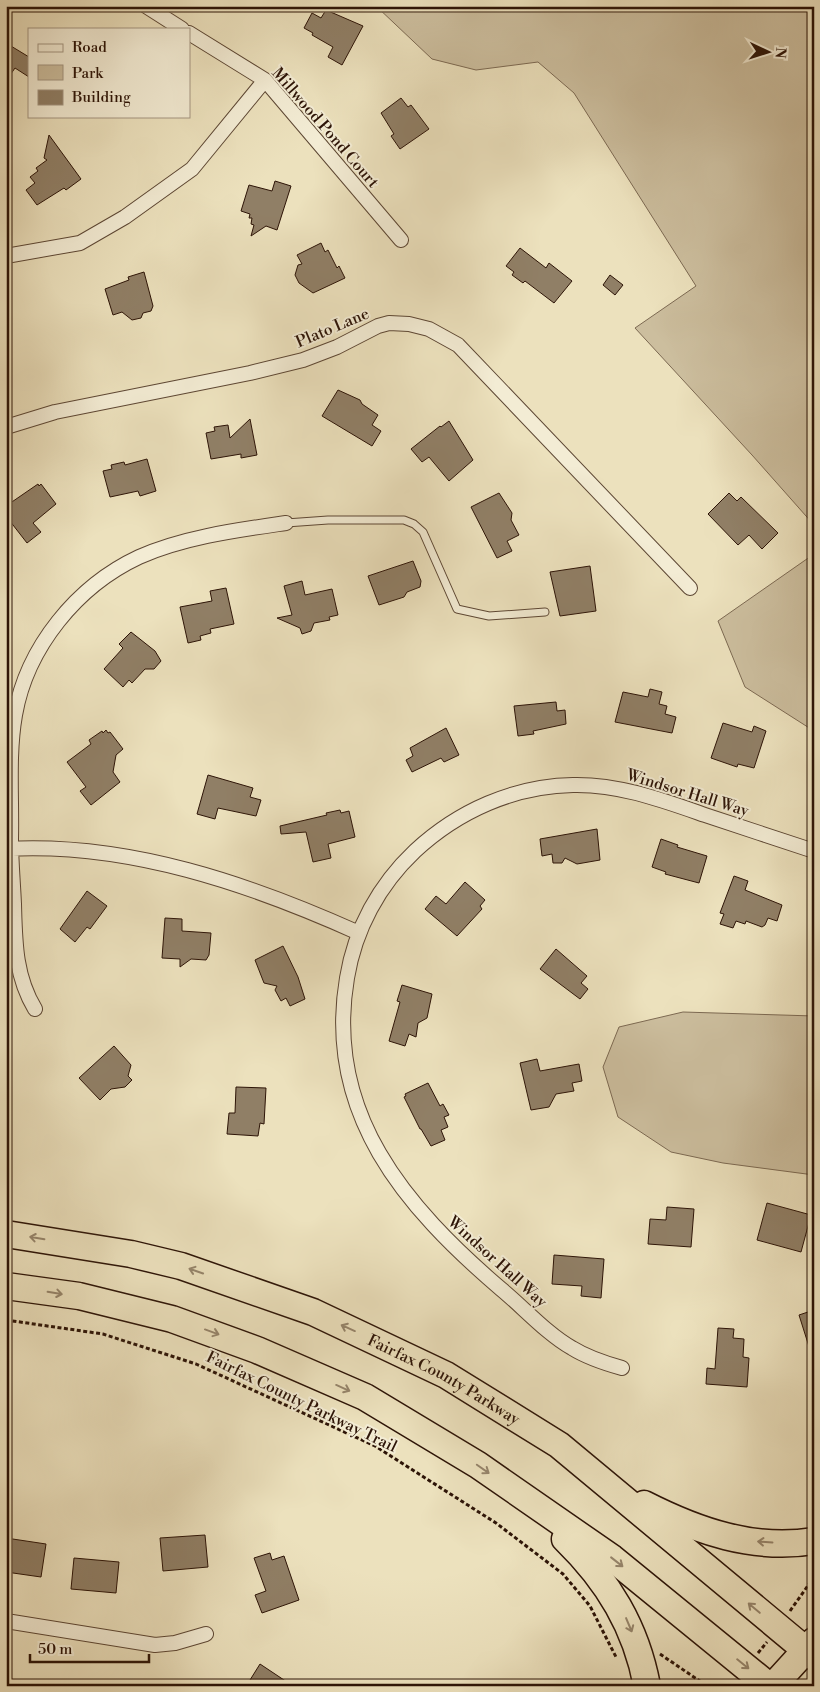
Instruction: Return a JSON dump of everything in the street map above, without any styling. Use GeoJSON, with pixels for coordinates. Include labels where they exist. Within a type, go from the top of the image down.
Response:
{"type":"FeatureCollection","features":[{"type":"Feature","properties":{"kind":"highway","name":"Fairfax County Parkway"},"geometry":{"type":"LineString","coordinates":[[6,1234],[131,1254],[173,1264],[313,1312],[446,1375],[559,1445],[811,1649]]}},
{"type":"Feature","properties":{"kind":"highway"},"geometry":{"type":"LineString","coordinates":[[6,1286],[79,1296],[126,1306],[172,1319],[258,1350],[365,1398],[478,1465],[612,1558],[769,1686]]}},
{"type":"Feature","properties":{"kind":"highway"},"geometry":{"type":"LineString","coordinates":[[559,1445],[638,1501],[694,1527],[714,1534],[752,1541],[782,1544],[814,1541]]}},
{"type":"Feature","properties":{"kind":"highway"},"geometry":{"type":"LineString","coordinates":[[520,1495],[570,1543],[613,1594],[636,1641],[647,1686]]}},
{"type":"Feature","properties":{"kind":"highway"},"geometry":{"type":"LineString","coordinates":[[773,1686],[811,1649]]}},
{"type":"Feature","properties":{"kind":"street"},"geometry":{"type":"LineString","coordinates":[[146,6],[180,28]]}},
{"type":"Feature","properties":{"kind":"street","name":"Millwood Pond Court"},"geometry":{"type":"LineString","coordinates":[[190,34],[265,80],[401,240]]}},
{"type":"Feature","properties":{"kind":"street"},"geometry":{"type":"LineString","coordinates":[[6,256],[80,243],[126,217],[192,169],[265,80]]}},
{"type":"Feature","properties":{"kind":"street","name":"Plato Lane"},"geometry":{"type":"LineString","coordinates":[[6,427],[55,412],[250,373],[303,360],[337,348],[378,326],[389,323],[410,324],[429,329],[458,345],[690,588]]}},
{"type":"Feature","properties":{"kind":"street"},"geometry":{"type":"LineString","coordinates":[[35,1009],[21,982],[16,959],[9,848],[15,714],[32,663],[47,637],[66,612],[104,578],[139,558],[166,547],[243,530],[286,523]]}},
{"type":"Feature","properties":{"kind":"street","name":"Windsor Hall Way"},"geometry":{"type":"LineString","coordinates":[[622,1368],[596,1360],[569,1347],[459,1253],[419,1211],[385,1162],[351,1092],[345,1062],[342,1030],[343,998],[349,966],[359,933],[370,908],[385,885],[404,862],[426,842],[474,809],[501,798],[531,790],[577,785],[610,787],[642,794],[814,851]]}},
{"type":"Feature","properties":{"kind":"street"},"geometry":{"type":"LineString","coordinates":[[9,848],[108,854],[169,865],[224,880],[359,933]]}},
{"type":"Feature","properties":{"kind":"street"},"geometry":{"type":"LineString","coordinates":[[6,1620],[155,1644],[175,1644],[206,1634]]}},
{"type":"Feature","properties":{"kind":"lane"},"geometry":{"type":"LineString","coordinates":[[286,523],[404,520],[414,524],[422,532],[457,609],[489,616],[545,612]]}},
{"type":"Feature","properties":{"kind":"path","name":"Fairfax County Parkway Trail"},"geometry":{"type":"LineString","coordinates":[[6,1320],[103,1334],[196,1364],[375,1446],[496,1523],[563,1574],[590,1606],[618,1661]]}},
{"type":"Feature","properties":{"kind":"green space"},"geometry":{"type":"Polygon","coordinates":[[[376,6],[814,6],[814,525],[635,328],[696,286],[574,93],[538,62],[476,70],[432,59],[376,6]]]}},
{"type":"Feature","properties":{"kind":"green space"},"geometry":{"type":"Polygon","coordinates":[[[814,554],[814,731],[745,687],[718,621],[814,554]]]}},
{"type":"Feature","properties":{"kind":"green space"},"geometry":{"type":"Polygon","coordinates":[[[683,1012],[814,1016],[814,1175],[723,1163],[671,1152],[618,1117],[603,1067],[619,1027],[683,1012]]]}},
{"type":"Feature","properties":{"kind":"building"},"geometry":{"type":"Polygon","coordinates":[[[326,10],[363,26],[342,65],[328,57],[333,47],[304,28],[312,13],[321,18],[326,10]]]}},
{"type":"Feature","properties":{"kind":"building"},"geometry":{"type":"Polygon","coordinates":[[[6,43],[28,56],[28,76],[15,68],[6,81],[6,43]]]}},
{"type":"Feature","properties":{"kind":"building"},"geometry":{"type":"Polygon","coordinates":[[[401,98],[408,107],[411,105],[429,129],[400,149],[391,136],[394,134],[381,113],[401,98]]]}},
{"type":"Feature","properties":{"kind":"building"},"geometry":{"type":"Polygon","coordinates":[[[49,135],[81,179],[66,190],[64,188],[37,205],[26,190],[35,183],[30,177],[38,171],[36,168],[47,160],[44,158],[49,135]]]}},
{"type":"Feature","properties":{"kind":"building"},"geometry":{"type":"Polygon","coordinates":[[[275,181],[291,186],[277,230],[266,226],[251,236],[254,225],[251,224],[252,218],[249,218],[250,214],[241,211],[249,185],[272,191],[275,181]]]}},
{"type":"Feature","properties":{"kind":"building"},"geometry":{"type":"Polygon","coordinates":[[[321,243],[325,252],[328,250],[337,268],[339,266],[345,278],[313,293],[299,283],[295,275],[298,265],[302,264],[297,255],[321,243]]]}},
{"type":"Feature","properties":{"kind":"building"},"geometry":{"type":"Polygon","coordinates":[[[520,248],[546,268],[549,263],[572,281],[554,303],[525,281],[523,283],[512,275],[514,272],[506,266],[520,248]]]}},
{"type":"Feature","properties":{"kind":"building"},"geometry":{"type":"Polygon","coordinates":[[[144,272],[153,306],[151,311],[143,313],[141,318],[132,320],[122,312],[113,315],[105,289],[129,280],[128,277],[144,272]]]}},
{"type":"Feature","properties":{"kind":"building"},"geometry":{"type":"Polygon","coordinates":[[[610,275],[623,285],[615,295],[603,285],[610,275]]]}},
{"type":"Feature","properties":{"kind":"building"},"geometry":{"type":"Polygon","coordinates":[[[338,390],[360,400],[362,404],[378,415],[372,425],[381,431],[372,446],[322,416],[338,390]]]}},
{"type":"Feature","properties":{"kind":"building"},"geometry":{"type":"Polygon","coordinates":[[[250,419],[257,455],[241,458],[241,454],[211,459],[206,433],[215,431],[214,427],[228,425],[230,438],[250,419]]]}},
{"type":"Feature","properties":{"kind":"building"},"geometry":{"type":"Polygon","coordinates":[[[449,421],[473,460],[449,481],[429,457],[422,462],[411,449],[449,421]]]}},
{"type":"Feature","properties":{"kind":"building"},"geometry":{"type":"Polygon","coordinates":[[[147,459],[156,491],[140,496],[138,491],[110,497],[103,471],[112,469],[111,465],[124,462],[125,465],[147,459]]]}},
{"type":"Feature","properties":{"kind":"building"},"geometry":{"type":"Polygon","coordinates":[[[38,484],[39,486],[41,484],[56,504],[33,523],[41,532],[27,543],[6,516],[6,506],[38,484]]]}},
{"type":"Feature","properties":{"kind":"building"},"geometry":{"type":"Polygon","coordinates":[[[499,493],[512,513],[511,520],[519,535],[507,541],[512,551],[497,558],[471,507],[499,493]]]}},
{"type":"Feature","properties":{"kind":"building"},"geometry":{"type":"Polygon","coordinates":[[[729,493],[737,501],[741,497],[778,533],[762,549],[749,535],[738,545],[708,514],[729,493]]]}},
{"type":"Feature","properties":{"kind":"building"},"geometry":{"type":"Polygon","coordinates":[[[413,561],[421,581],[420,587],[407,592],[404,597],[379,605],[368,576],[413,561]]]}},
{"type":"Feature","properties":{"kind":"building"},"geometry":{"type":"Polygon","coordinates":[[[590,566],[596,611],[560,616],[550,572],[590,566]]]}},
{"type":"Feature","properties":{"kind":"building"},"geometry":{"type":"Polygon","coordinates":[[[302,581],[305,595],[332,589],[338,615],[329,617],[330,620],[314,623],[311,631],[302,634],[300,628],[277,618],[292,615],[284,586],[302,581]]]}},
{"type":"Feature","properties":{"kind":"building"},"geometry":{"type":"Polygon","coordinates":[[[226,588],[234,624],[210,629],[211,633],[200,636],[201,640],[188,643],[180,607],[212,601],[210,591],[226,588]]]}},
{"type":"Feature","properties":{"kind":"building"},"geometry":{"type":"Polygon","coordinates":[[[131,632],[155,651],[161,661],[154,669],[145,669],[132,683],[129,680],[123,687],[104,669],[123,648],[119,644],[131,632]]]}},
{"type":"Feature","properties":{"kind":"building"},"geometry":{"type":"Polygon","coordinates":[[[650,689],[662,692],[659,704],[667,706],[665,714],[676,717],[672,733],[615,722],[623,692],[648,697],[650,689]]]}},
{"type":"Feature","properties":{"kind":"building"},"geometry":{"type":"Polygon","coordinates":[[[556,702],[557,711],[565,710],[566,724],[533,731],[534,734],[518,736],[514,706],[556,702]]]}},
{"type":"Feature","properties":{"kind":"building"},"geometry":{"type":"Polygon","coordinates":[[[723,723],[752,732],[754,726],[766,731],[754,768],[738,764],[737,767],[711,758],[723,723]]]}},
{"type":"Feature","properties":{"kind":"building"},"geometry":{"type":"Polygon","coordinates":[[[446,728],[459,755],[444,762],[441,758],[412,772],[406,760],[413,756],[410,748],[446,728]]]}},
{"type":"Feature","properties":{"kind":"building"},"geometry":{"type":"Polygon","coordinates":[[[106,730],[108,733],[110,732],[123,749],[116,755],[113,772],[120,782],[91,805],[80,791],[86,787],[67,762],[91,744],[89,740],[106,730]]]}},
{"type":"Feature","properties":{"kind":"building"},"geometry":{"type":"Polygon","coordinates":[[[208,775],[253,788],[250,797],[261,800],[256,816],[218,808],[215,819],[197,814],[208,775]]]}},
{"type":"Feature","properties":{"kind":"building"},"geometry":{"type":"Polygon","coordinates":[[[340,810],[341,813],[349,811],[355,837],[328,844],[331,858],[313,862],[306,832],[281,834],[280,826],[340,810]]]}},
{"type":"Feature","properties":{"kind":"building"},"geometry":{"type":"Polygon","coordinates":[[[597,829],[600,860],[577,864],[565,858],[562,863],[553,863],[552,854],[542,856],[540,839],[597,829]]]}},
{"type":"Feature","properties":{"kind":"building"},"geometry":{"type":"Polygon","coordinates":[[[661,839],[678,845],[677,847],[707,856],[699,883],[665,874],[666,872],[652,867],[661,839]]]}},
{"type":"Feature","properties":{"kind":"building"},"geometry":{"type":"Polygon","coordinates":[[[734,876],[748,881],[745,890],[782,905],[777,921],[768,918],[762,927],[746,921],[745,924],[736,921],[733,928],[720,924],[724,914],[720,913],[734,876]]]}},
{"type":"Feature","properties":{"kind":"building"},"geometry":{"type":"Polygon","coordinates":[[[465,882],[485,900],[480,906],[482,909],[457,936],[425,909],[436,896],[446,904],[465,882]]]}},
{"type":"Feature","properties":{"kind":"building"},"geometry":{"type":"Polygon","coordinates":[[[87,891],[107,906],[90,929],[87,927],[75,942],[60,929],[87,891]]]}},
{"type":"Feature","properties":{"kind":"building"},"geometry":{"type":"Polygon","coordinates":[[[165,918],[182,919],[182,931],[211,933],[209,955],[206,960],[191,959],[180,967],[180,959],[162,958],[165,918]]]}},
{"type":"Feature","properties":{"kind":"building"},"geometry":{"type":"Polygon","coordinates":[[[283,946],[298,977],[305,999],[290,1006],[286,998],[281,1001],[275,990],[277,986],[264,983],[255,960],[283,946]]]}},
{"type":"Feature","properties":{"kind":"building"},"geometry":{"type":"Polygon","coordinates":[[[556,949],[587,976],[581,983],[588,989],[580,999],[540,969],[556,949]]]}},
{"type":"Feature","properties":{"kind":"building"},"geometry":{"type":"Polygon","coordinates":[[[402,985],[432,994],[427,1018],[418,1023],[416,1037],[409,1034],[405,1046],[389,1041],[400,1002],[397,1001],[402,985]]]}},
{"type":"Feature","properties":{"kind":"building"},"geometry":{"type":"Polygon","coordinates":[[[114,1046],[131,1065],[128,1076],[132,1080],[125,1087],[111,1089],[100,1100],[79,1078],[114,1046]]]}},
{"type":"Feature","properties":{"kind":"building"},"geometry":{"type":"Polygon","coordinates":[[[537,1059],[540,1071],[579,1064],[582,1081],[572,1083],[574,1091],[556,1094],[549,1107],[531,1110],[520,1063],[537,1059]]]}},
{"type":"Feature","properties":{"kind":"building"},"geometry":{"type":"Polygon","coordinates":[[[428,1083],[440,1106],[443,1104],[449,1115],[444,1117],[448,1127],[441,1130],[445,1140],[431,1146],[404,1097],[406,1096],[405,1094],[428,1083]]]}},
{"type":"Feature","properties":{"kind":"building"},"geometry":{"type":"Polygon","coordinates":[[[236,1087],[266,1088],[264,1124],[260,1123],[258,1136],[227,1134],[229,1113],[235,1113],[236,1087]]]}},
{"type":"Feature","properties":{"kind":"building"},"geometry":{"type":"Polygon","coordinates":[[[767,1203],[811,1215],[801,1252],[757,1240],[767,1203]]]}},
{"type":"Feature","properties":{"kind":"building"},"geometry":{"type":"Polygon","coordinates":[[[667,1207],[694,1209],[691,1247],[648,1244],[650,1219],[666,1220],[667,1207]]]}},
{"type":"Feature","properties":{"kind":"building"},"geometry":{"type":"Polygon","coordinates":[[[554,1255],[604,1259],[601,1298],[581,1296],[582,1286],[552,1284],[554,1255]]]}},
{"type":"Feature","properties":{"kind":"building"},"geometry":{"type":"Polygon","coordinates":[[[814,1310],[814,1353],[811,1353],[799,1315],[814,1310]]]}},
{"type":"Feature","properties":{"kind":"building"},"geometry":{"type":"Polygon","coordinates":[[[718,1328],[734,1329],[733,1338],[744,1339],[743,1357],[749,1358],[747,1387],[706,1384],[707,1368],[715,1369],[718,1328]]]}},
{"type":"Feature","properties":{"kind":"building"},"geometry":{"type":"Polygon","coordinates":[[[205,1535],[208,1567],[163,1571],[160,1538],[205,1535]]]}},
{"type":"Feature","properties":{"kind":"building"},"geometry":{"type":"Polygon","coordinates":[[[6,1538],[46,1544],[41,1577],[6,1572],[6,1538]]]}},
{"type":"Feature","properties":{"kind":"building"},"geometry":{"type":"Polygon","coordinates":[[[270,1553],[272,1560],[284,1556],[299,1600],[262,1613],[255,1595],[266,1591],[254,1558],[270,1553]]]}},
{"type":"Feature","properties":{"kind":"building"},"geometry":{"type":"Polygon","coordinates":[[[74,1558],[119,1562],[116,1593],[71,1589],[74,1558]]]}},
{"type":"Feature","properties":{"kind":"building"},"geometry":{"type":"Polygon","coordinates":[[[260,1664],[293,1686],[259,1686],[250,1680],[260,1664]]]}}]}
